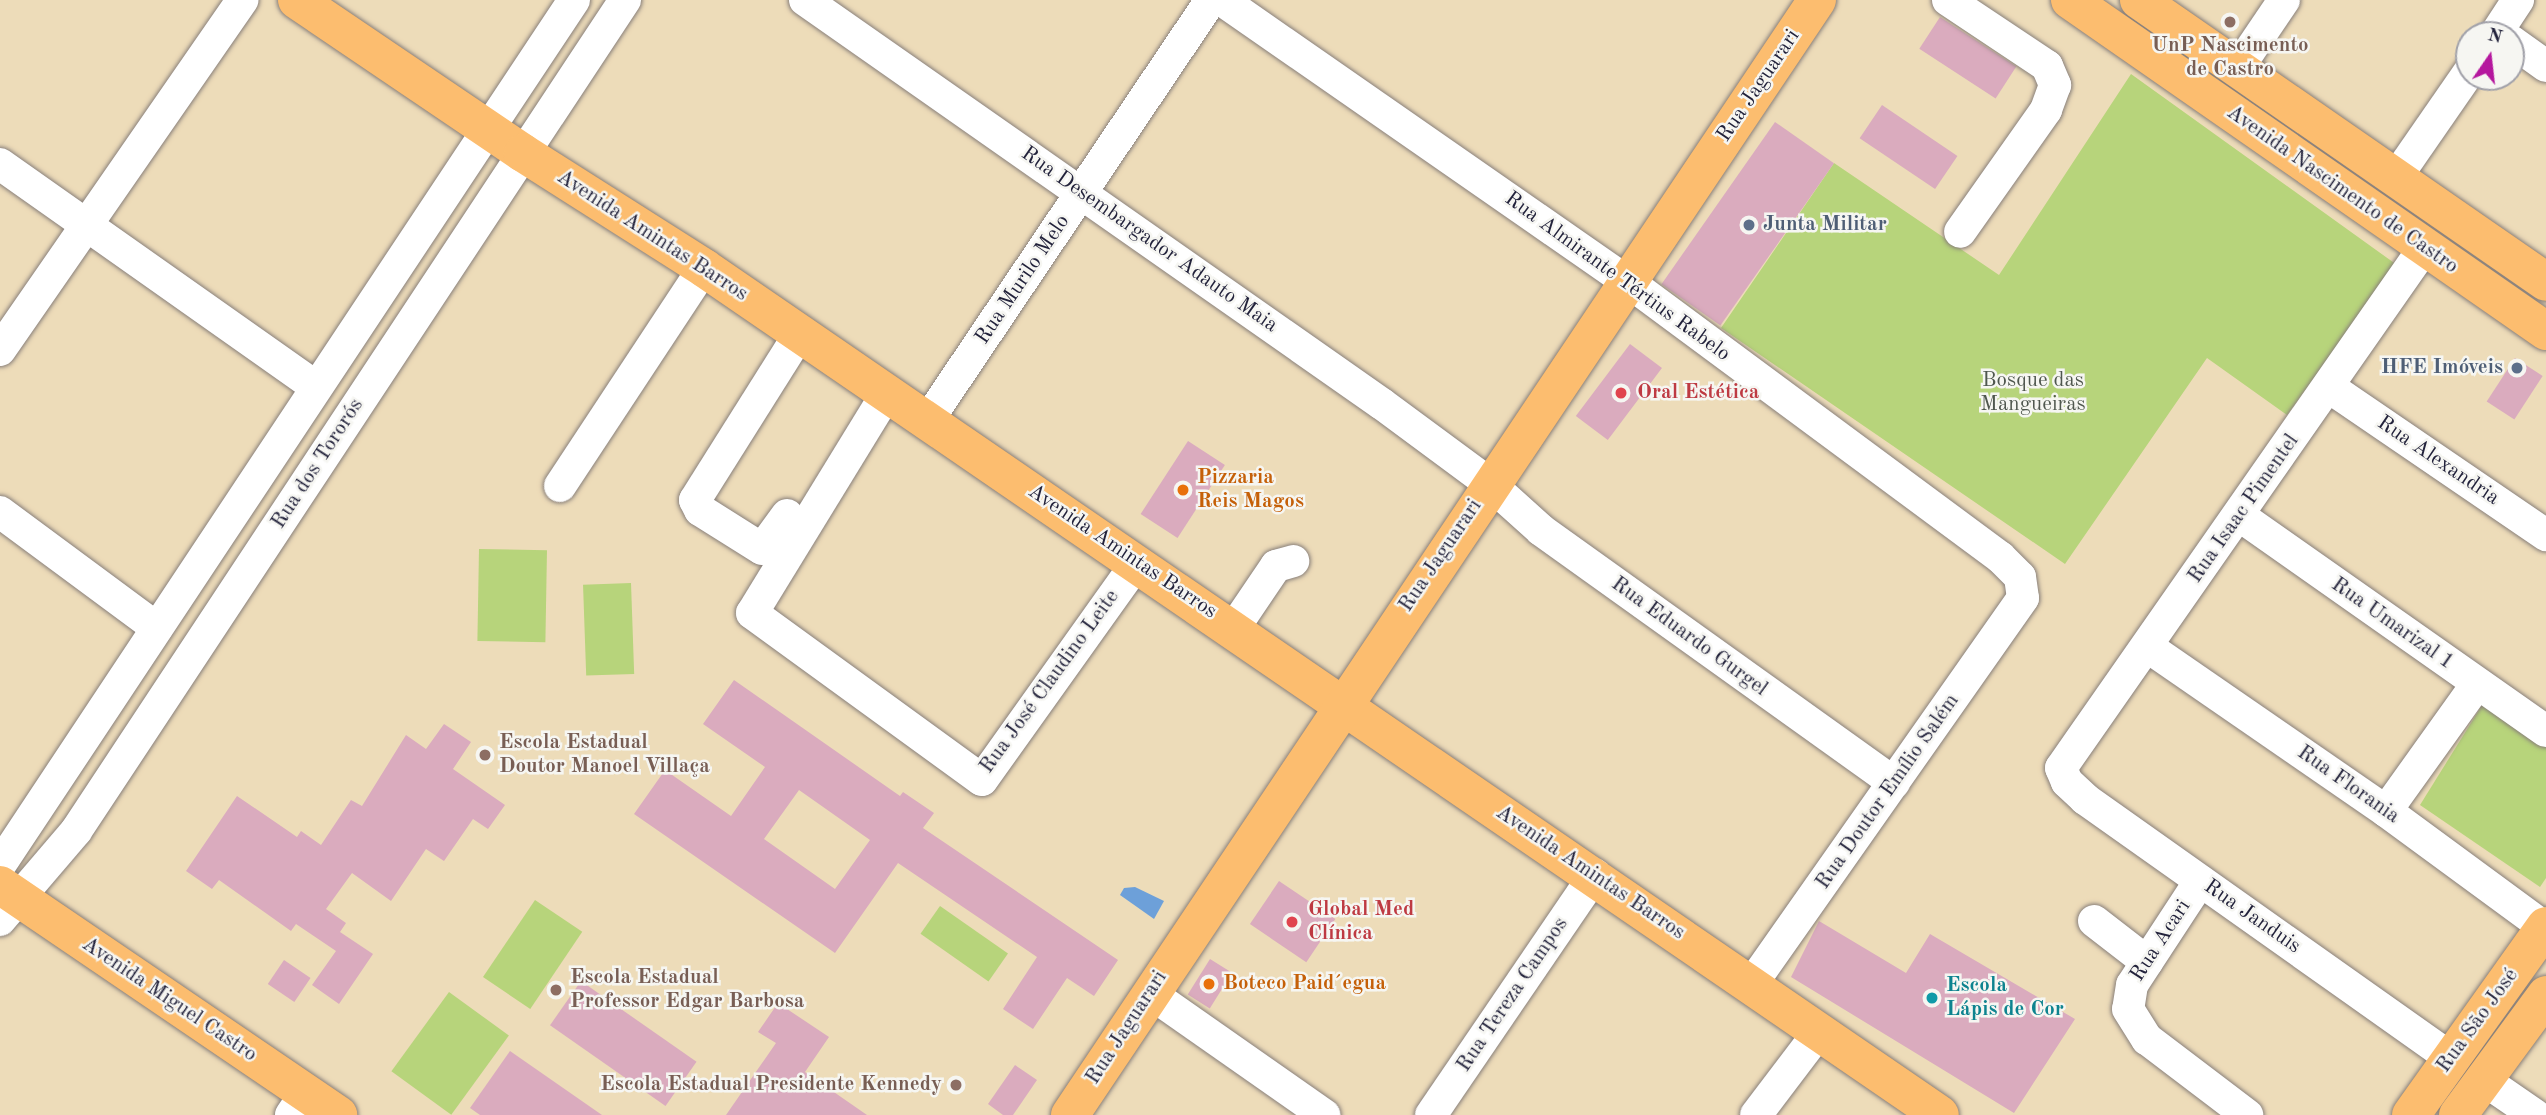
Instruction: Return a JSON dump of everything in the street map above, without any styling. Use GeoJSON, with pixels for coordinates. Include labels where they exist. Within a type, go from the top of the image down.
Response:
{"type":"FeatureCollection","features":[{"type":"Feature","properties":{"kind":"main road","name":"Avenida Amintas Barros"},"geometry":{"type":"LineString","coordinates":[[297,0],[523,153],[704,268],[800,333],[1234,628],[1341,705],[1595,875],[1940,1115]]}},
{"type":"Feature","properties":{"kind":"main road","name":"Rua Jaguarari"},"geometry":{"type":"LineString","coordinates":[[1070,1115],[1341,705],[1817,0]]}},
{"type":"Feature","properties":{"kind":"main road","name":"Avenida Nascimento de Castro"},"geometry":{"type":"LineString","coordinates":[[2070,0],[2546,331]]}},
{"type":"Feature","properties":{"kind":"main road","name":"Avenida Nascimento de Castro"},"geometry":{"type":"LineString","coordinates":[[2148,7],[2397,176],[2546,283]]}},
{"type":"Feature","properties":{"kind":"main road"},"geometry":{"type":"LineString","coordinates":[[2148,7],[2167,68]]}},
{"type":"Feature","properties":{"kind":"main road"},"geometry":{"type":"LineString","coordinates":[[2487,290],[2546,283]]}},
{"type":"Feature","properties":{"kind":"main road","name":"Avenida Miguel Castro"},"geometry":{"type":"LineString","coordinates":[[4,892],[298,1104],[338,1115]]}},
{"type":"Feature","properties":{"kind":"main road","name":"Rua São José"},"geometry":{"type":"LineString","coordinates":[[2411,1115],[2545,927]]}},
{"type":"Feature","properties":{"kind":"main road","name":"Rua São José"},"geometry":{"type":"LineString","coordinates":[[2458,1115],[2546,995]]}},
{"type":"Feature","properties":{"kind":"street"},"geometry":{"type":"LineString","coordinates":[[0,350],[242,0]]}},
{"type":"Feature","properties":{"kind":"street","name":"Rua dos Tororós"},"geometry":{"type":"LineString","coordinates":[[4,892],[157,628],[574,0]]}},
{"type":"Feature","properties":{"kind":"street","name":"Rua dos Tororós"},"geometry":{"type":"LineString","coordinates":[[4,892],[76,831],[625,0]]}},
{"type":"Feature","properties":{"kind":"street","name":"Rua Desembargador Adauto Maia"},"geometry":{"type":"LineString","coordinates":[[806,0],[1490,484]]}},
{"type":"Feature","properties":{"kind":"street","name":"Rua Murilo Melo"},"geometry":{"type":"LineString","coordinates":[[928,420],[1211,0]]}},
{"type":"Feature","properties":{"kind":"street","name":"Rua Almirante Tértius Rabelo"},"geometry":{"type":"LineString","coordinates":[[1222,0],[1627,281],[2000,557],[2020,577],[2022,598]]}},
{"type":"Feature","properties":{"kind":"street"},"geometry":{"type":"LineString","coordinates":[[1948,0],[2047,66],[2055,85],[2046,110],[1959,232]]}},
{"type":"Feature","properties":{"kind":"street"},"geometry":{"type":"LineString","coordinates":[[2238,68],[2284,0]]}},
{"type":"Feature","properties":{"kind":"street"},"geometry":{"type":"LineString","coordinates":[[2509,21],[2518,0]]}},
{"type":"Feature","properties":{"kind":"street"},"geometry":{"type":"LineString","coordinates":[[2525,52],[2546,66]]}},
{"type":"Feature","properties":{"kind":"street"},"geometry":{"type":"LineString","coordinates":[[2397,176],[2456,91]]}},
{"type":"Feature","properties":{"kind":"street"},"geometry":{"type":"LineString","coordinates":[[0,164],[316,387]]}},
{"type":"Feature","properties":{"kind":"street","name":"Rua Isaac Pimentel"},"geometry":{"type":"LineString","coordinates":[[2061,768],[2240,516],[2424,248]]}},
{"type":"Feature","properties":{"kind":"street"},"geometry":{"type":"LineString","coordinates":[[560,486],[704,268]]}},
{"type":"Feature","properties":{"kind":"street"},"geometry":{"type":"LineString","coordinates":[[800,333],[695,500],[699,510],[762,549],[808,484],[813,480],[827,487],[887,393]]}},
{"type":"Feature","properties":{"kind":"street","name":"Rua Alexandria"},"geometry":{"type":"LineString","coordinates":[[2329,387],[2546,535]]}},
{"type":"Feature","properties":{"kind":"street","name":"Rua Eduardo Gurgel"},"geometry":{"type":"LineString","coordinates":[[1490,484],[1541,530],[1894,783]]}},
{"type":"Feature","properties":{"kind":"street","name":"Rua José Claudino Leite"},"geometry":{"type":"LineString","coordinates":[[827,487],[752,613],[982,780],[1137,563]]}},
{"type":"Feature","properties":{"kind":"street"},"geometry":{"type":"LineString","coordinates":[[0,512],[157,628]]}},
{"type":"Feature","properties":{"kind":"street","name":"Rua Umarizal 1"},"geometry":{"type":"LineString","coordinates":[[2240,516],[2546,731]]}},
{"type":"Feature","properties":{"kind":"street"},"geometry":{"type":"LineString","coordinates":[[1234,628],[1276,566],[1293,561]]}},
{"type":"Feature","properties":{"kind":"street","name":"Rua Doutor Emílio Salém"},"geometry":{"type":"LineString","coordinates":[[1751,985],[2022,598]]}},
{"type":"Feature","properties":{"kind":"street","name":"Rua Florania"},"geometry":{"type":"LineString","coordinates":[[2148,647],[2386,811],[2545,927]]}},
{"type":"Feature","properties":{"kind":"street"},"geometry":{"type":"LineString","coordinates":[[2386,811],[2477,684]]}},
{"type":"Feature","properties":{"kind":"street","name":"Rua Janduis"},"geometry":{"type":"LineString","coordinates":[[2061,768],[2067,782],[2085,799],[2451,1058]]}},
{"type":"Feature","properties":{"kind":"street","name":"Rua Tereza Campos"},"geometry":{"type":"LineString","coordinates":[[1430,1115],[1595,875]]}},
{"type":"Feature","properties":{"kind":"street","name":"Rua Acari"},"geometry":{"type":"LineString","coordinates":[[2200,881],[2147,962],[2127,1001],[2136,1028],[2147,1039],[2246,1115]]}},
{"type":"Feature","properties":{"kind":"street"},"geometry":{"type":"LineString","coordinates":[[2094,921],[2147,962]]}},
{"type":"Feature","properties":{"kind":"street"},"geometry":{"type":"LineString","coordinates":[[1150,993],[1324,1115]]}},
{"type":"Feature","properties":{"kind":"street"},"geometry":{"type":"LineString","coordinates":[[1756,1115],[1819,1032]]}},
{"type":"Feature","properties":{"kind":"street"},"geometry":{"type":"LineString","coordinates":[[2484,1080],[2535,1115]]}},
{"type":"Feature","properties":{"kind":"green space","name":"Bosque das Mangueiras"},"geometry":{"type":"Polygon","coordinates":[[[2131,74],[2397,265],[2287,415],[2207,358],[2065,564],[1721,328],[1834,163],[1999,275],[2131,74]]]}},
{"type":"Feature","properties":{"kind":"green space"},"geometry":{"type":"Polygon","coordinates":[[[479,549],[547,550],[545,642],[477,641],[479,549]]]}},
{"type":"Feature","properties":{"kind":"green space"},"geometry":{"type":"Polygon","coordinates":[[[631,583],[634,674],[586,676],[583,585],[631,583]]]}},
{"type":"Feature","properties":{"kind":"green space"},"geometry":{"type":"Polygon","coordinates":[[[2484,702],[2546,744],[2546,878],[2540,887],[2420,805],[2484,702]]]}},
{"type":"Feature","properties":{"kind":"green space"},"geometry":{"type":"Polygon","coordinates":[[[535,900],[582,932],[530,1009],[483,977],[535,900]]]}},
{"type":"Feature","properties":{"kind":"green space"},"geometry":{"type":"Polygon","coordinates":[[[940,906],[1008,954],[988,981],[920,934],[940,906]]]}},
{"type":"Feature","properties":{"kind":"green space"},"geometry":{"type":"Polygon","coordinates":[[[449,992],[509,1035],[451,1115],[391,1071],[449,992]]]}},
{"type":"Feature","properties":{"kind":"water"},"geometry":{"type":"Polygon","coordinates":[[[1135,887],[1164,901],[1154,919],[1120,895],[1124,888],[1135,887]]]}},
{"type":"Feature","properties":{"kind":"building"},"geometry":{"type":"Polygon","coordinates":[[[1940,17],[2016,67],[1996,98],[1919,49],[1940,17]]]}},
{"type":"Feature","properties":{"kind":"building"},"geometry":{"type":"Polygon","coordinates":[[[1882,105],[1957,156],[1935,189],[1860,138],[1882,105]]]}},
{"type":"Feature","properties":{"kind":"building","name":"Junta Militar"},"geometry":{"type":"Polygon","coordinates":[[[1775,122],[1834,163],[1720,325],[1661,284],[1775,122]]]}},
{"type":"Feature","properties":{"kind":"building","name":"Oral Estética"},"geometry":{"type":"Polygon","coordinates":[[[1630,344],[1662,368],[1608,440],[1576,416],[1630,344]]]}},
{"type":"Feature","properties":{"kind":"building"},"geometry":{"type":"Polygon","coordinates":[[[2515,358],[2543,376],[2514,420],[2487,402],[2515,358]]]}},
{"type":"Feature","properties":{"kind":"building","name":"Pizzaria Reis Magos"},"geometry":{"type":"Polygon","coordinates":[[[1188,441],[1225,465],[1178,538],[1141,514],[1188,441]]]}},
{"type":"Feature","properties":{"kind":"building"},"geometry":{"type":"Polygon","coordinates":[[[734,680],[900,796],[903,792],[934,813],[923,828],[1118,960],[1094,996],[1067,978],[1033,1029],[1003,1009],[1037,957],[898,863],[835,953],[634,814],[665,770],[731,816],[765,767],[703,724],[734,680]],[[799,790],[764,839],[835,889],[870,840],[799,790]]]}},
{"type":"Feature","properties":{"kind":"building"},"geometry":{"type":"Polygon","coordinates":[[[444,724],[471,742],[453,769],[505,805],[488,829],[473,819],[444,861],[426,849],[391,901],[352,873],[326,909],[346,923],[340,932],[373,954],[339,1004],[312,985],[336,951],[296,924],[291,931],[219,880],[212,889],[186,871],[237,796],[297,837],[301,831],[321,845],[351,800],[362,806],[406,735],[426,749],[444,724]]]}},
{"type":"Feature","properties":{"kind":"building","name":"Global Med Clínica"},"geometry":{"type":"Polygon","coordinates":[[[1279,881],[1335,919],[1306,962],[1250,924],[1279,881]]]}},
{"type":"Feature","properties":{"kind":"building","name":"Escola Lápis de Cor"},"geometry":{"type":"Polygon","coordinates":[[[1819,921],[1906,973],[1930,934],[2075,1019],[2014,1113],[1791,977],[1819,921]]]}},
{"type":"Feature","properties":{"kind":"building","name":"Boteco Paid´egua"},"geometry":{"type":"Polygon","coordinates":[[[1210,959],[1232,973],[1210,1008],[1188,995],[1210,959]]]}},
{"type":"Feature","properties":{"kind":"building"},"geometry":{"type":"Polygon","coordinates":[[[284,960],[311,978],[294,1002],[268,984],[284,960]]]}},
{"type":"Feature","properties":{"kind":"building"},"geometry":{"type":"Polygon","coordinates":[[[581,981],[697,1062],[666,1106],[550,1025],[581,981]]]}},
{"type":"Feature","properties":{"kind":"building"},"geometry":{"type":"Polygon","coordinates":[[[778,1003],[829,1037],[805,1072],[867,1115],[726,1115],[776,1043],[758,1032],[778,1003]]]}},
{"type":"Feature","properties":{"kind":"building"},"geometry":{"type":"Polygon","coordinates":[[[510,1051],[602,1115],[480,1115],[470,1108],[510,1051]]]}},
{"type":"Feature","properties":{"kind":"building"},"geometry":{"type":"Polygon","coordinates":[[[1015,1065],[1037,1080],[1013,1115],[1003,1115],[988,1104],[1015,1065]]]}},
{"type":"Feature","properties":{"kind":"place","name":"UnP Nascimento de Castro"},"geometry":{"type":"Point","coordinates":[2230,22]}},
{"type":"Feature","properties":{"kind":"place","name":"Junta Militar"},"geometry":{"type":"Point","coordinates":[1749,225]}},
{"type":"Feature","properties":{"kind":"place","name":"HFE Imóveis"},"geometry":{"type":"Point","coordinates":[2517,368]}},
{"type":"Feature","properties":{"kind":"place","name":"Oral Estética"},"geometry":{"type":"Point","coordinates":[1621,393]}},
{"type":"Feature","properties":{"kind":"place","name":"Pizzaria Reis Magos"},"geometry":{"type":"Point","coordinates":[1183,490]}},
{"type":"Feature","properties":{"kind":"place","name":"Escola Estadual Doutor Manoel Villaça"},"geometry":{"type":"Point","coordinates":[485,755]}},
{"type":"Feature","properties":{"kind":"place","name":"Global Med Clínica"},"geometry":{"type":"Point","coordinates":[1292,922]}},
{"type":"Feature","properties":{"kind":"place","name":"Boteco Paid´egua"},"geometry":{"type":"Point","coordinates":[1209,984]}},
{"type":"Feature","properties":{"kind":"place","name":"Escola Estadual Professor Edgar Barbosa"},"geometry":{"type":"Point","coordinates":[556,990]}},
{"type":"Feature","properties":{"kind":"place","name":"Escola Lápis de Cor"},"geometry":{"type":"Point","coordinates":[1932,998]}},
{"type":"Feature","properties":{"kind":"place","name":"Escola Estadual Presidente Kennedy"},"geometry":{"type":"Point","coordinates":[956,1085]}}]}
